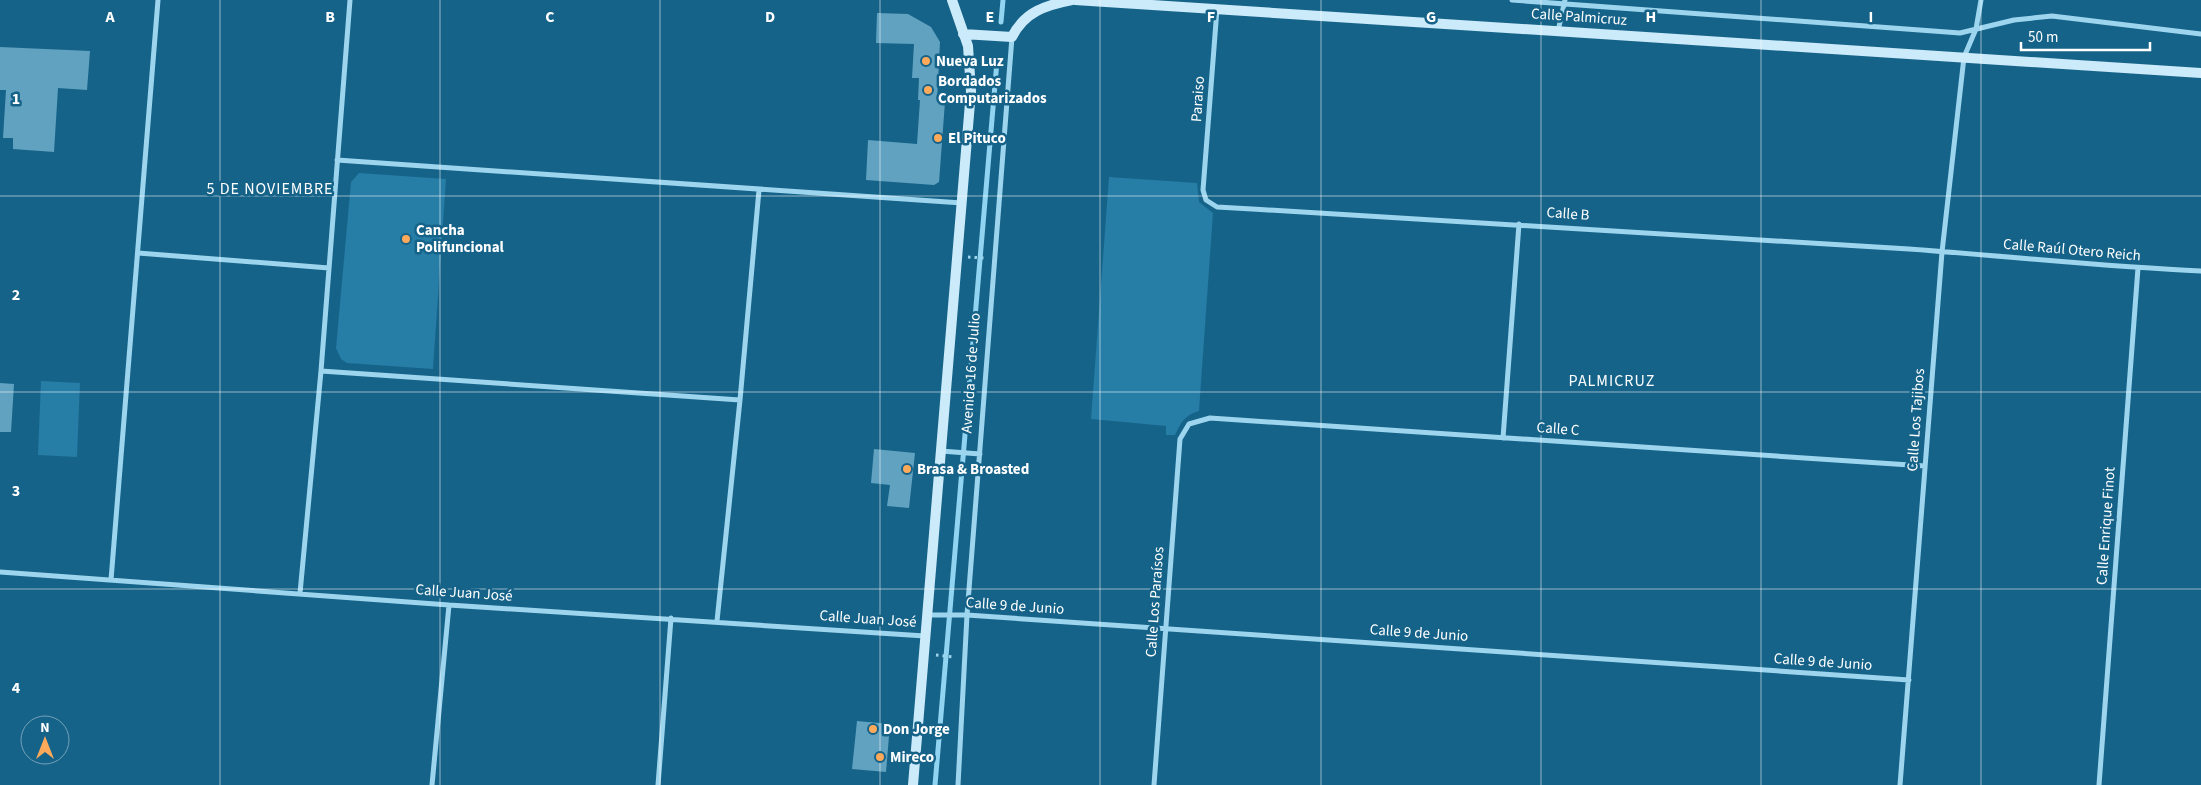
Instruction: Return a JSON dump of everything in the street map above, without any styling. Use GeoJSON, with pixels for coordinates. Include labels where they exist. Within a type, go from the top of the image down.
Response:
{"type":"FeatureCollection","features":[{"type":"Feature","properties":{"kind":"street"},"geometry":{"type":"LineString","coordinates":[[111,580],[158,0]]}},
{"type":"Feature","properties":{"kind":"street"},"geometry":{"type":"LineString","coordinates":[[300,593],[321,371],[350,0]]}},
{"type":"Feature","properties":{"kind":"street","name":"Avenida 16 de Julio"},"geometry":{"type":"LineString","coordinates":[[913,785],[926,636],[933,615],[947,451],[962,203],[971,91],[968,46],[952,0]]}},
{"type":"Feature","properties":{"kind":"street"},"geometry":{"type":"LineString","coordinates":[[963,34],[1010,37],[1018,25],[1033,12],[1052,4],[1073,0]]}},
{"type":"Feature","properties":{"kind":"street","name":"Calle Palmicruz"},"geometry":{"type":"LineString","coordinates":[[1073,0],[2201,73]]}},
{"type":"Feature","properties":{"kind":"street","name":"Calle Palmicruz"},"geometry":{"type":"LineString","coordinates":[[1512,0],[1565,2],[1960,33],[2014,20],[2052,16],[2201,34]]}},
{"type":"Feature","properties":{"kind":"street","name":"Calle Los Tajibos"},"geometry":{"type":"LineString","coordinates":[[1900,785],[1942,252],[1964,57],[1976,29],[1981,0]]}},
{"type":"Feature","properties":{"kind":"street"},"geometry":{"type":"LineString","coordinates":[[1558,31],[1565,2]]}},
{"type":"Feature","properties":{"kind":"street","name":"Paraiso"},"geometry":{"type":"LineString","coordinates":[[1203,190],[1217,9]]}},
{"type":"Feature","properties":{"kind":"street","name":"Avenida 16 de Julio"},"geometry":{"type":"LineString","coordinates":[[958,785],[967,615],[1010,37]]}},
{"type":"Feature","properties":{"kind":"street"},"geometry":{"type":"LineString","coordinates":[[337,160],[962,203]]}},
{"type":"Feature","properties":{"kind":"street"},"geometry":{"type":"LineString","coordinates":[[717,621],[759,190]]}},
{"type":"Feature","properties":{"kind":"street","name":"Calle B"},"geometry":{"type":"LineString","coordinates":[[1203,190],[1206,200],[1217,207],[1519,224],[1942,252]]}},
{"type":"Feature","properties":{"kind":"street"},"geometry":{"type":"LineString","coordinates":[[1503,438],[1519,224]]}},
{"type":"Feature","properties":{"kind":"street","name":"Calle Raúl Otero Reich"},"geometry":{"type":"LineString","coordinates":[[1942,252],[2138,268],[2201,271]]}},
{"type":"Feature","properties":{"kind":"street"},"geometry":{"type":"LineString","coordinates":[[138,253],[328,268]]}},
{"type":"Feature","properties":{"kind":"street","name":"Calle Enrique Finot"},"geometry":{"type":"LineString","coordinates":[[2099,785],[2138,268]]}},
{"type":"Feature","properties":{"kind":"street"},"geometry":{"type":"LineString","coordinates":[[321,371],[740,400]]}},
{"type":"Feature","properties":{"kind":"street","name":"Calle C"},"geometry":{"type":"LineString","coordinates":[[1189,424],[1210,418],[1925,466]]}},
{"type":"Feature","properties":{"kind":"street","name":"Calle Los Paraísos"},"geometry":{"type":"LineString","coordinates":[[1154,785],[1180,440],[1189,424]]}},
{"type":"Feature","properties":{"kind":"street"},"geometry":{"type":"LineString","coordinates":[[947,451],[980,454]]}},
{"type":"Feature","properties":{"kind":"street","name":"Calle Juan José"},"geometry":{"type":"LineString","coordinates":[[0,572],[926,636]]}},
{"type":"Feature","properties":{"kind":"street"},"geometry":{"type":"LineString","coordinates":[[432,785],[449,604]]}},
{"type":"Feature","properties":{"kind":"street","name":"Calle 9 de Junio"},"geometry":{"type":"LineString","coordinates":[[933,615],[967,615],[1909,680]]}},
{"type":"Feature","properties":{"kind":"street"},"geometry":{"type":"LineString","coordinates":[[658,785],[671,618]]}},
{"type":"Feature","properties":{"kind":"path"},"geometry":{"type":"LineString","coordinates":[[971,257],[987,258]]}},
{"type":"Feature","properties":{"kind":"path"},"geometry":{"type":"LineString","coordinates":[[938,656],[954,657]]}},
{"type":"Feature","properties":{"kind":"shaded area"},"geometry":{"type":"Polygon","coordinates":[[[359,173],[446,179],[433,369],[347,363],[341,359],[336,348],[351,182],[359,173]]]}},
{"type":"Feature","properties":{"kind":"shaded area"},"geometry":{"type":"Polygon","coordinates":[[[1109,177],[1197,183],[1199,202],[1213,213],[1199,411],[1184,420],[1175,435],[1166,435],[1166,426],[1091,419],[1109,177]]]}},
{"type":"Feature","properties":{"kind":"shaded area"},"geometry":{"type":"Polygon","coordinates":[[[41,381],[80,383],[77,457],[38,455],[41,381]]]}},
{"type":"Feature","properties":{"kind":"building"},"geometry":{"type":"Polygon","coordinates":[[[877,13],[908,14],[931,27],[940,42],[937,101],[945,102],[939,182],[934,185],[866,180],[868,140],[917,144],[920,100],[918,100],[919,78],[912,78],[914,44],[876,43],[877,13]]]}},
{"type":"Feature","properties":{"kind":"building"},"geometry":{"type":"Polygon","coordinates":[[[0,47],[90,51],[87,90],[58,88],[54,152],[13,149],[13,138],[3,138],[6,90],[0,90],[0,47]]]}},
{"type":"Feature","properties":{"kind":"building"},"geometry":{"type":"Polygon","coordinates":[[[0,383],[14,384],[11,432],[0,432],[0,383]]]}},
{"type":"Feature","properties":{"kind":"building"},"geometry":{"type":"Polygon","coordinates":[[[874,449],[915,453],[909,508],[887,506],[890,485],[871,483],[874,449]]]}},
{"type":"Feature","properties":{"kind":"building"},"geometry":{"type":"Polygon","coordinates":[[[857,721],[890,724],[886,772],[852,769],[857,721]]]}},
{"type":"Feature","properties":{"kind":"waterway"},"geometry":{"type":"LineString","coordinates":[[1001,22],[1003,0]]}},
{"type":"Feature","properties":{"kind":"waterway"},"geometry":{"type":"LineString","coordinates":[[935,785],[997,61]]}},
{"type":"Feature","properties":{"kind":"place","name":"Nueva Luz"},"geometry":{"type":"Point","coordinates":[926,61]}},
{"type":"Feature","properties":{"kind":"place","name":"Bordados Computarizados"},"geometry":{"type":"Point","coordinates":[928,90]}},
{"type":"Feature","properties":{"kind":"place","name":"El Pituco"},"geometry":{"type":"Point","coordinates":[938,138]}},
{"type":"Feature","properties":{"kind":"place","name":"Cancha Polifuncional"},"geometry":{"type":"Point","coordinates":[406,239]}},
{"type":"Feature","properties":{"kind":"place","name":"Brasa & Broasted"},"geometry":{"type":"Point","coordinates":[907,469]}},
{"type":"Feature","properties":{"kind":"place","name":"Don Jorge"},"geometry":{"type":"Point","coordinates":[873,729]}},
{"type":"Feature","properties":{"kind":"place","name":"Mireco"},"geometry":{"type":"Point","coordinates":[880,757]}},
{"type":"Feature","properties":{"kind":"district","name":"5 DE NOVIEMBRE"},"geometry":{"type":"Point","coordinates":[270,189]}},
{"type":"Feature","properties":{"kind":"district","name":"PALMICRUZ"},"geometry":{"type":"Point","coordinates":[1612,381]}}]}
